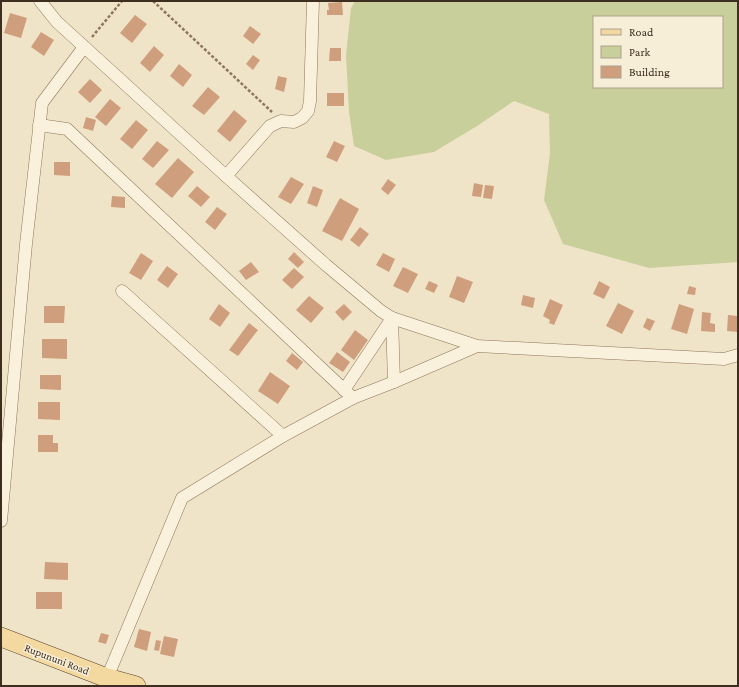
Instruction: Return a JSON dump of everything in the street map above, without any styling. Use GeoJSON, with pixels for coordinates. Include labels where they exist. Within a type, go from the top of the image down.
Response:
{"type":"FeatureCollection","features":[{"type":"Feature","properties":{"kind":"main road","name":"Rupununi Road"},"geometry":{"type":"LineString","coordinates":[[1,637],[106,682],[136,686]]}},
{"type":"Feature","properties":{"kind":"street"},"geometry":{"type":"LineString","coordinates":[[40,1],[57,22],[226,176],[326,265],[380,310],[392,318],[477,346],[724,359],[738,355]]}},
{"type":"Feature","properties":{"kind":"street"},"geometry":{"type":"LineString","coordinates":[[226,176],[270,126],[281,121],[294,122],[302,118],[308,111],[310,101],[313,1]]}},
{"type":"Feature","properties":{"kind":"street"},"geometry":{"type":"LineString","coordinates":[[1,521],[38,125],[42,103],[84,47]]}},
{"type":"Feature","properties":{"kind":"street"},"geometry":{"type":"LineString","coordinates":[[38,125],[67,130],[348,394]]}},
{"type":"Feature","properties":{"kind":"street"},"geometry":{"type":"LineString","coordinates":[[122,291],[284,436]]}},
{"type":"Feature","properties":{"kind":"street"},"geometry":{"type":"LineString","coordinates":[[348,394],[392,318]]}},
{"type":"Feature","properties":{"kind":"street"},"geometry":{"type":"LineString","coordinates":[[392,318],[394,382]]}},
{"type":"Feature","properties":{"kind":"street"},"geometry":{"type":"LineString","coordinates":[[106,682],[182,498],[284,436],[348,394],[394,382],[477,346]]}},
{"type":"Feature","properties":{"kind":"path"},"geometry":{"type":"LineString","coordinates":[[84,47],[122,1]]}},
{"type":"Feature","properties":{"kind":"path"},"geometry":{"type":"LineString","coordinates":[[153,1],[281,121]]}},
{"type":"Feature","properties":{"kind":"green space"},"geometry":{"type":"Polygon","coordinates":[[[355,1],[738,1],[738,262],[649,268],[563,244],[544,200],[550,153],[549,114],[514,101],[434,152],[386,160],[354,146],[349,112],[346,55],[351,8],[355,1]]]}},
{"type":"Feature","properties":{"kind":"building"},"geometry":{"type":"Polygon","coordinates":[[[342,2],[343,15],[327,15],[327,10],[329,10],[328,3],[342,2]]]}},
{"type":"Feature","properties":{"kind":"building"},"geometry":{"type":"Polygon","coordinates":[[[10,13],[27,18],[21,38],[4,33],[10,13]]]}},
{"type":"Feature","properties":{"kind":"building"},"geometry":{"type":"Polygon","coordinates":[[[135,15],[147,24],[132,43],[120,33],[135,15]]]}},
{"type":"Feature","properties":{"kind":"building"},"geometry":{"type":"Polygon","coordinates":[[[250,26],[261,34],[253,44],[243,36],[250,26]]]}},
{"type":"Feature","properties":{"kind":"building"},"geometry":{"type":"Polygon","coordinates":[[[41,32],[54,40],[44,56],[31,47],[41,32]]]}},
{"type":"Feature","properties":{"kind":"building"},"geometry":{"type":"Polygon","coordinates":[[[154,46],[164,55],[150,72],[140,63],[154,46]]]}},
{"type":"Feature","properties":{"kind":"building"},"geometry":{"type":"Polygon","coordinates":[[[330,48],[341,48],[341,61],[329,61],[330,48]]]}},
{"type":"Feature","properties":{"kind":"building"},"geometry":{"type":"Polygon","coordinates":[[[253,55],[260,60],[253,70],[246,64],[253,55]]]}},
{"type":"Feature","properties":{"kind":"building"},"geometry":{"type":"Polygon","coordinates":[[[179,64],[192,75],[183,87],[170,76],[179,64]]]}},
{"type":"Feature","properties":{"kind":"building"},"geometry":{"type":"Polygon","coordinates":[[[278,76],[287,78],[284,92],[275,89],[278,76]]]}},
{"type":"Feature","properties":{"kind":"building"},"geometry":{"type":"Polygon","coordinates":[[[90,79],[102,90],[90,103],[78,92],[90,79]]]}},
{"type":"Feature","properties":{"kind":"building"},"geometry":{"type":"Polygon","coordinates":[[[208,87],[220,97],[204,115],[192,106],[208,87]]]}},
{"type":"Feature","properties":{"kind":"building"},"geometry":{"type":"Polygon","coordinates":[[[327,93],[344,93],[344,106],[327,106],[327,93]]]}},
{"type":"Feature","properties":{"kind":"building"},"geometry":{"type":"Polygon","coordinates":[[[110,99],[121,108],[106,126],[95,117],[110,99]]]}},
{"type":"Feature","properties":{"kind":"building"},"geometry":{"type":"Polygon","coordinates":[[[234,110],[247,121],[230,142],[217,131],[234,110]]]}},
{"type":"Feature","properties":{"kind":"building"},"geometry":{"type":"Polygon","coordinates":[[[86,117],[96,120],[93,131],[83,128],[86,117]]]}},
{"type":"Feature","properties":{"kind":"building"},"geometry":{"type":"Polygon","coordinates":[[[136,120],[148,130],[132,149],[120,139],[136,120]]]}},
{"type":"Feature","properties":{"kind":"building"},"geometry":{"type":"Polygon","coordinates":[[[157,141],[169,150],[153,168],[142,159],[157,141]]]}},
{"type":"Feature","properties":{"kind":"building"},"geometry":{"type":"Polygon","coordinates":[[[334,141],[345,146],[337,162],[326,157],[334,141]]]}},
{"type":"Feature","properties":{"kind":"building"},"geometry":{"type":"Polygon","coordinates":[[[178,158],[194,172],[172,198],[155,184],[178,158]]]}},
{"type":"Feature","properties":{"kind":"building"},"geometry":{"type":"Polygon","coordinates":[[[54,162],[70,162],[70,176],[54,175],[54,162]]]}},
{"type":"Feature","properties":{"kind":"building"},"geometry":{"type":"Polygon","coordinates":[[[291,177],[304,184],[291,204],[278,197],[291,177]]]}},
{"type":"Feature","properties":{"kind":"building"},"geometry":{"type":"Polygon","coordinates":[[[388,179],[396,185],[388,195],[381,189],[388,179]]]}},
{"type":"Feature","properties":{"kind":"building"},"geometry":{"type":"Polygon","coordinates":[[[474,183],[483,185],[481,197],[472,196],[474,183]]]}},
{"type":"Feature","properties":{"kind":"building"},"geometry":{"type":"Polygon","coordinates":[[[485,185],[494,186],[492,199],[483,198],[485,185]]]}},
{"type":"Feature","properties":{"kind":"building"},"geometry":{"type":"Polygon","coordinates":[[[197,186],[210,197],[201,207],[188,196],[197,186]]]}},
{"type":"Feature","properties":{"kind":"building"},"geometry":{"type":"Polygon","coordinates":[[[313,186],[323,190],[317,207],[307,203],[313,186]]]}},
{"type":"Feature","properties":{"kind":"building"},"geometry":{"type":"Polygon","coordinates":[[[112,196],[125,197],[125,208],[111,207],[112,196]]]}},
{"type":"Feature","properties":{"kind":"building"},"geometry":{"type":"Polygon","coordinates":[[[340,198],[359,209],[342,241],[322,231],[340,198]]]}},
{"type":"Feature","properties":{"kind":"building"},"geometry":{"type":"Polygon","coordinates":[[[217,207],[227,214],[215,230],[205,222],[217,207]]]}},
{"type":"Feature","properties":{"kind":"building"},"geometry":{"type":"Polygon","coordinates":[[[360,227],[369,234],[359,247],[350,240],[360,227]]]}},
{"type":"Feature","properties":{"kind":"building"},"geometry":{"type":"Polygon","coordinates":[[[294,252],[304,262],[298,268],[288,259],[294,252]]]}},
{"type":"Feature","properties":{"kind":"building"},"geometry":{"type":"Polygon","coordinates":[[[141,253],[153,261],[141,280],[129,273],[141,253]]]}},
{"type":"Feature","properties":{"kind":"building"},"geometry":{"type":"Polygon","coordinates":[[[383,253],[395,259],[389,272],[376,265],[383,253]]]}},
{"type":"Feature","properties":{"kind":"building"},"geometry":{"type":"Polygon","coordinates":[[[251,262],[259,272],[246,280],[239,271],[251,262]]]}},
{"type":"Feature","properties":{"kind":"building"},"geometry":{"type":"Polygon","coordinates":[[[167,266],[178,274],[168,288],[157,280],[167,266]]]}},
{"type":"Feature","properties":{"kind":"building"},"geometry":{"type":"Polygon","coordinates":[[[403,267],[418,274],[408,293],[393,286],[403,267]]]}},
{"type":"Feature","properties":{"kind":"building"},"geometry":{"type":"Polygon","coordinates":[[[294,268],[304,277],[292,289],[282,280],[294,268]]]}},
{"type":"Feature","properties":{"kind":"building"},"geometry":{"type":"Polygon","coordinates":[[[457,276],[473,282],[464,303],[449,297],[457,276]]]}},
{"type":"Feature","properties":{"kind":"building"},"geometry":{"type":"Polygon","coordinates":[[[429,281],[438,285],[434,293],[425,289],[429,281]]]}},
{"type":"Feature","properties":{"kind":"building"},"geometry":{"type":"Polygon","coordinates":[[[599,281],[610,287],[604,299],[593,294],[599,281]]]}},
{"type":"Feature","properties":{"kind":"building"},"geometry":{"type":"Polygon","coordinates":[[[689,286],[696,288],[695,295],[687,294],[689,286]]]}},
{"type":"Feature","properties":{"kind":"building"},"geometry":{"type":"Polygon","coordinates":[[[523,295],[535,298],[533,308],[521,305],[523,295]]]}},
{"type":"Feature","properties":{"kind":"building"},"geometry":{"type":"Polygon","coordinates":[[[309,296],[324,308],[311,323],[296,310],[309,296]]]}},
{"type":"Feature","properties":{"kind":"building"},"geometry":{"type":"Polygon","coordinates":[[[550,299],[563,305],[554,325],[549,323],[550,320],[543,316],[550,299]]]}},
{"type":"Feature","properties":{"kind":"building"},"geometry":{"type":"Polygon","coordinates":[[[618,303],[634,311],[622,334],[606,326],[618,303]]]}},
{"type":"Feature","properties":{"kind":"building"},"geometry":{"type":"Polygon","coordinates":[[[219,304],[230,313],[220,327],[209,319],[219,304]]]}},
{"type":"Feature","properties":{"kind":"building"},"geometry":{"type":"Polygon","coordinates":[[[344,304],[352,312],[343,321],[335,312],[344,304]]]}},
{"type":"Feature","properties":{"kind":"building"},"geometry":{"type":"Polygon","coordinates":[[[679,304],[694,309],[687,334],[671,329],[679,304]]]}},
{"type":"Feature","properties":{"kind":"building"},"geometry":{"type":"Polygon","coordinates":[[[44,306],[65,306],[64,323],[44,323],[44,306]]]}},
{"type":"Feature","properties":{"kind":"building"},"geometry":{"type":"Polygon","coordinates":[[[702,312],[711,313],[710,323],[715,324],[715,332],[701,331],[702,312]]]}},
{"type":"Feature","properties":{"kind":"building"},"geometry":{"type":"Polygon","coordinates":[[[728,315],[738,316],[738,332],[727,331],[728,315]]]}},
{"type":"Feature","properties":{"kind":"building"},"geometry":{"type":"Polygon","coordinates":[[[647,318],[655,321],[650,331],[643,327],[647,318]]]}},
{"type":"Feature","properties":{"kind":"building"},"geometry":{"type":"Polygon","coordinates":[[[249,323],[258,330],[238,356],[229,350],[249,323]]]}},
{"type":"Feature","properties":{"kind":"building"},"geometry":{"type":"Polygon","coordinates":[[[355,330],[368,340],[354,360],[341,350],[355,330]]]}},
{"type":"Feature","properties":{"kind":"building"},"geometry":{"type":"Polygon","coordinates":[[[42,339],[67,339],[67,359],[42,358],[42,339]]]}},
{"type":"Feature","properties":{"kind":"building"},"geometry":{"type":"Polygon","coordinates":[[[337,352],[350,362],[343,372],[329,363],[337,352]]]}},
{"type":"Feature","properties":{"kind":"building"},"geometry":{"type":"Polygon","coordinates":[[[292,353],[303,362],[297,370],[286,361],[292,353]]]}},
{"type":"Feature","properties":{"kind":"building"},"geometry":{"type":"Polygon","coordinates":[[[270,372],[290,386],[278,404],[258,391],[270,372]]]}},
{"type":"Feature","properties":{"kind":"building"},"geometry":{"type":"Polygon","coordinates":[[[40,375],[61,375],[61,390],[40,389],[40,375]]]}},
{"type":"Feature","properties":{"kind":"building"},"geometry":{"type":"Polygon","coordinates":[[[38,402],[60,402],[60,420],[38,419],[38,402]]]}},
{"type":"Feature","properties":{"kind":"building"},"geometry":{"type":"Polygon","coordinates":[[[38,435],[53,435],[53,443],[58,443],[58,452],[38,452],[38,435]]]}},
{"type":"Feature","properties":{"kind":"building"},"geometry":{"type":"Polygon","coordinates":[[[45,562],[68,563],[68,580],[44,579],[45,562]]]}},
{"type":"Feature","properties":{"kind":"building"},"geometry":{"type":"Polygon","coordinates":[[[36,592],[62,592],[62,609],[36,609],[36,592]]]}},
{"type":"Feature","properties":{"kind":"building"},"geometry":{"type":"Polygon","coordinates":[[[139,629],[151,632],[147,651],[134,647],[139,629]]]}},
{"type":"Feature","properties":{"kind":"building"},"geometry":{"type":"Polygon","coordinates":[[[101,633],[109,635],[106,644],[98,642],[101,633]]]}},
{"type":"Feature","properties":{"kind":"building"},"geometry":{"type":"Polygon","coordinates":[[[164,636],[178,639],[174,657],[160,654],[164,636]]]}},
{"type":"Feature","properties":{"kind":"building"},"geometry":{"type":"Polygon","coordinates":[[[156,640],[161,641],[159,651],[154,650],[156,640]]]}}]}
